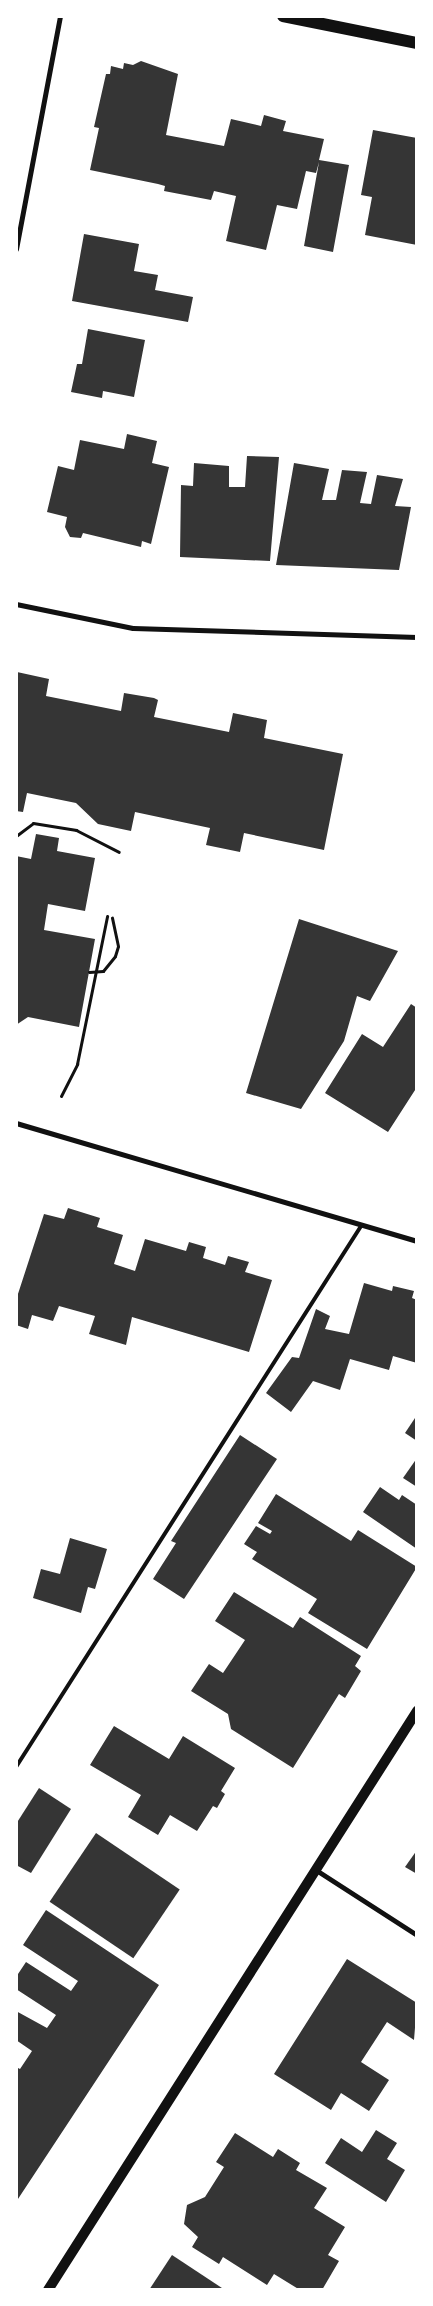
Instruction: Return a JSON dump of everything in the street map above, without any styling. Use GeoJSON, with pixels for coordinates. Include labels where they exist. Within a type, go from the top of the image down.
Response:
{"type":"FeatureCollection","features":[{"type":"Feature","properties":{"kind":"main road"},"geometry":{"type":"LineString","coordinates":[[283,16],[417,43]]}},
{"type":"Feature","properties":{"kind":"main road"},"geometry":{"type":"LineString","coordinates":[[48,2290],[417,1711]]}},
{"type":"Feature","properties":{"kind":"street"},"geometry":{"type":"LineString","coordinates":[[16,248],[60,16]]}},
{"type":"Feature","properties":{"kind":"street"},"geometry":{"type":"LineString","coordinates":[[16,604],[133,628],[417,637]]}},
{"type":"Feature","properties":{"kind":"street"},"geometry":{"type":"LineString","coordinates":[[16,1123],[417,1241]]}},
{"type":"Feature","properties":{"kind":"street"},"geometry":{"type":"LineString","coordinates":[[316,1869],[417,1934]]}},
{"type":"Feature","properties":{"kind":"lane"},"geometry":{"type":"LineString","coordinates":[[16,1767],[361,1226]]}},
{"type":"Feature","properties":{"kind":"path"},"geometry":{"type":"LineString","coordinates":[[16,836],[33,823],[76,830],[119,852]]}},
{"type":"Feature","properties":{"kind":"path"},"geometry":{"type":"LineString","coordinates":[[61,1096],[78,1064],[96,973],[110,917],[118,946],[115,956],[111,965],[96,973],[89,972]]}},
{"type":"Feature","properties":{"kind":"building"},"geometry":{"type":"Polygon","coordinates":[[[141,61],[178,74],[166,135],[224,146],[231,119],[261,126],[264,115],[286,121],[283,131],[324,139],[319,160],[349,165],[333,252],[304,246],[319,162],[316,173],[306,171],[297,209],[277,205],[266,250],[226,241],[236,196],[214,191],[211,200],[164,191],[165,186],[158,184],[90,170],[99,128],[94,127],[106,74],[110,74],[111,66],[123,69],[124,63],[133,65],[141,61]]]}},
{"type":"Feature","properties":{"kind":"building"},"geometry":{"type":"Polygon","coordinates":[[[373,130],[417,138],[417,245],[365,235],[372,197],[361,195],[373,130]]]}},
{"type":"Feature","properties":{"kind":"building"},"geometry":{"type":"Polygon","coordinates":[[[84,234],[139,244],[134,271],[158,275],[155,290],[193,297],[188,322],[72,301],[84,234]]]}},
{"type":"Feature","properties":{"kind":"building"},"geometry":{"type":"Polygon","coordinates":[[[88,329],[145,340],[134,397],[103,391],[102,398],[71,392],[77,364],[82,364],[88,329]]]}},
{"type":"Feature","properties":{"kind":"building"},"geometry":{"type":"Polygon","coordinates":[[[127,434],[157,441],[152,463],[169,467],[151,544],[142,541],[141,547],[83,533],[81,538],[70,537],[65,527],[67,517],[47,512],[58,466],[74,470],[80,440],[124,449],[127,434]]]}},
{"type":"Feature","properties":{"kind":"building"},"geometry":{"type":"Polygon","coordinates":[[[247,456],[279,457],[270,561],[180,557],[181,485],[193,486],[194,463],[229,466],[229,487],[245,487],[247,456]]]}},
{"type":"Feature","properties":{"kind":"building"},"geometry":{"type":"Polygon","coordinates":[[[294,463],[329,469],[322,500],[336,500],[342,470],[367,472],[360,503],[371,504],[377,475],[403,479],[395,506],[411,507],[399,570],[276,565],[294,463]]]}},
{"type":"Feature","properties":{"kind":"building"},"geometry":{"type":"Polygon","coordinates":[[[17,672],[49,679],[46,696],[121,711],[124,693],[154,698],[158,700],[154,717],[229,732],[233,713],[267,720],[264,738],[343,754],[324,850],[244,833],[240,852],[206,845],[210,828],[135,812],[131,831],[98,824],[76,803],[27,793],[23,812],[16,811],[17,672]]]}},
{"type":"Feature","properties":{"kind":"building"},"geometry":{"type":"Polygon","coordinates":[[[36,834],[59,838],[57,851],[95,858],[85,911],[48,904],[44,930],[95,939],[79,1027],[28,1017],[16,1025],[16,856],[31,859],[36,834]]]}},
{"type":"Feature","properties":{"kind":"building"},"geometry":{"type":"Polygon","coordinates":[[[299,919],[398,951],[370,1001],[357,996],[344,1041],[301,1109],[246,1093],[299,919]]]}},
{"type":"Feature","properties":{"kind":"building"},"geometry":{"type":"Polygon","coordinates":[[[411,1004],[417,1008],[417,1087],[388,1132],[325,1093],[362,1034],[383,1047],[411,1004]]]}},
{"type":"Feature","properties":{"kind":"building"},"geometry":{"type":"Polygon","coordinates":[[[68,1208],[100,1218],[97,1227],[123,1235],[114,1264],[135,1271],[145,1239],[186,1251],[189,1242],[206,1247],[203,1258],[225,1265],[228,1256],[249,1262],[245,1272],[272,1280],[249,1352],[132,1317],[126,1345],[89,1334],[95,1316],[59,1306],[53,1321],[32,1315],[28,1329],[16,1325],[16,1300],[44,1214],[64,1219],[68,1208]]]}},
{"type":"Feature","properties":{"kind":"building"},"geometry":{"type":"Polygon","coordinates":[[[364,1283],[392,1291],[393,1286],[414,1291],[412,1298],[417,1300],[417,1363],[393,1356],[389,1370],[350,1359],[340,1390],[313,1381],[291,1412],[266,1393],[292,1357],[299,1358],[316,1309],[330,1316],[325,1329],[349,1334],[364,1283]]]}},
{"type":"Feature","properties":{"kind":"building"},"geometry":{"type":"Polygon","coordinates":[[[417,1415],[417,1441],[405,1433],[417,1415]]]}},
{"type":"Feature","properties":{"kind":"building"},"geometry":{"type":"Polygon","coordinates":[[[240,1435],[277,1459],[184,1599],[153,1579],[176,1543],[171,1541],[240,1435]]]}},
{"type":"Feature","properties":{"kind":"building"},"geometry":{"type":"Polygon","coordinates":[[[417,1458],[417,1487],[403,1478],[417,1458]]]}},
{"type":"Feature","properties":{"kind":"building"},"geometry":{"type":"Polygon","coordinates":[[[380,1487],[399,1500],[402,1495],[417,1505],[417,1549],[363,1512],[380,1487]]]}},
{"type":"Feature","properties":{"kind":"building"},"geometry":{"type":"Polygon","coordinates":[[[276,1494],[351,1541],[358,1530],[417,1567],[367,1649],[308,1613],[317,1599],[252,1559],[257,1552],[244,1544],[256,1526],[270,1534],[272,1531],[258,1523],[276,1494]]]}},
{"type":"Feature","properties":{"kind":"building"},"geometry":{"type":"Polygon","coordinates":[[[70,1538],[107,1549],[95,1589],[88,1587],[81,1613],[33,1598],[41,1569],[60,1574],[70,1538]]]}},
{"type":"Feature","properties":{"kind":"building"},"geometry":{"type":"Polygon","coordinates":[[[234,1592],[293,1628],[300,1617],[361,1656],[355,1666],[361,1671],[345,1698],[339,1694],[293,1768],[231,1729],[228,1714],[191,1691],[209,1664],[223,1673],[245,1640],[215,1621],[234,1592]]]}},
{"type":"Feature","properties":{"kind":"building"},"geometry":{"type":"Polygon","coordinates":[[[114,1726],[169,1759],[183,1736],[235,1768],[221,1791],[225,1794],[217,1808],[213,1806],[197,1831],[170,1815],[158,1835],[128,1817],[141,1795],[90,1765],[114,1726]]]}},
{"type":"Feature","properties":{"kind":"building"},"geometry":{"type":"Polygon","coordinates":[[[39,1788],[71,1809],[31,1873],[16,1865],[16,1824],[39,1788]]]}},
{"type":"Feature","properties":{"kind":"building"},"geometry":{"type":"Polygon","coordinates":[[[96,1833],[180,1889],[133,1958],[50,1902],[96,1833]]]}},
{"type":"Feature","properties":{"kind":"building"},"geometry":{"type":"Polygon","coordinates":[[[417,1850],[417,1874],[405,1867],[417,1850]]]}},
{"type":"Feature","properties":{"kind":"building"},"geometry":{"type":"Polygon","coordinates":[[[46,1910],[159,1985],[16,2202],[16,2067],[20,2069],[32,2051],[16,2040],[16,2011],[47,2028],[56,2015],[16,1989],[16,1977],[26,1962],[71,1991],[78,1981],[23,1945],[46,1910]]]}},
{"type":"Feature","properties":{"kind":"building"},"geometry":{"type":"Polygon","coordinates":[[[347,1959],[417,2003],[414,2040],[387,2022],[361,2062],[389,2080],[369,2111],[341,2093],[331,2110],[274,2074],[347,1959]]]}},
{"type":"Feature","properties":{"kind":"building"},"geometry":{"type":"Polygon","coordinates":[[[376,2130],[397,2143],[387,2159],[405,2170],[386,2202],[325,2163],[341,2138],[362,2152],[376,2130]]]}},
{"type":"Feature","properties":{"kind":"building"},"geometry":{"type":"Polygon","coordinates":[[[235,2133],[273,2157],[278,2149],[300,2163],[296,2170],[327,2188],[314,2208],[345,2227],[328,2255],[339,2261],[322,2290],[300,2290],[274,2274],[267,2285],[223,2257],[219,2264],[192,2247],[198,2237],[184,2224],[187,2205],[205,2197],[224,2167],[216,2162],[235,2133]]]}},
{"type":"Feature","properties":{"kind":"building"},"geometry":{"type":"Polygon","coordinates":[[[172,2255],[225,2290],[149,2290],[172,2255]]]}}]}
